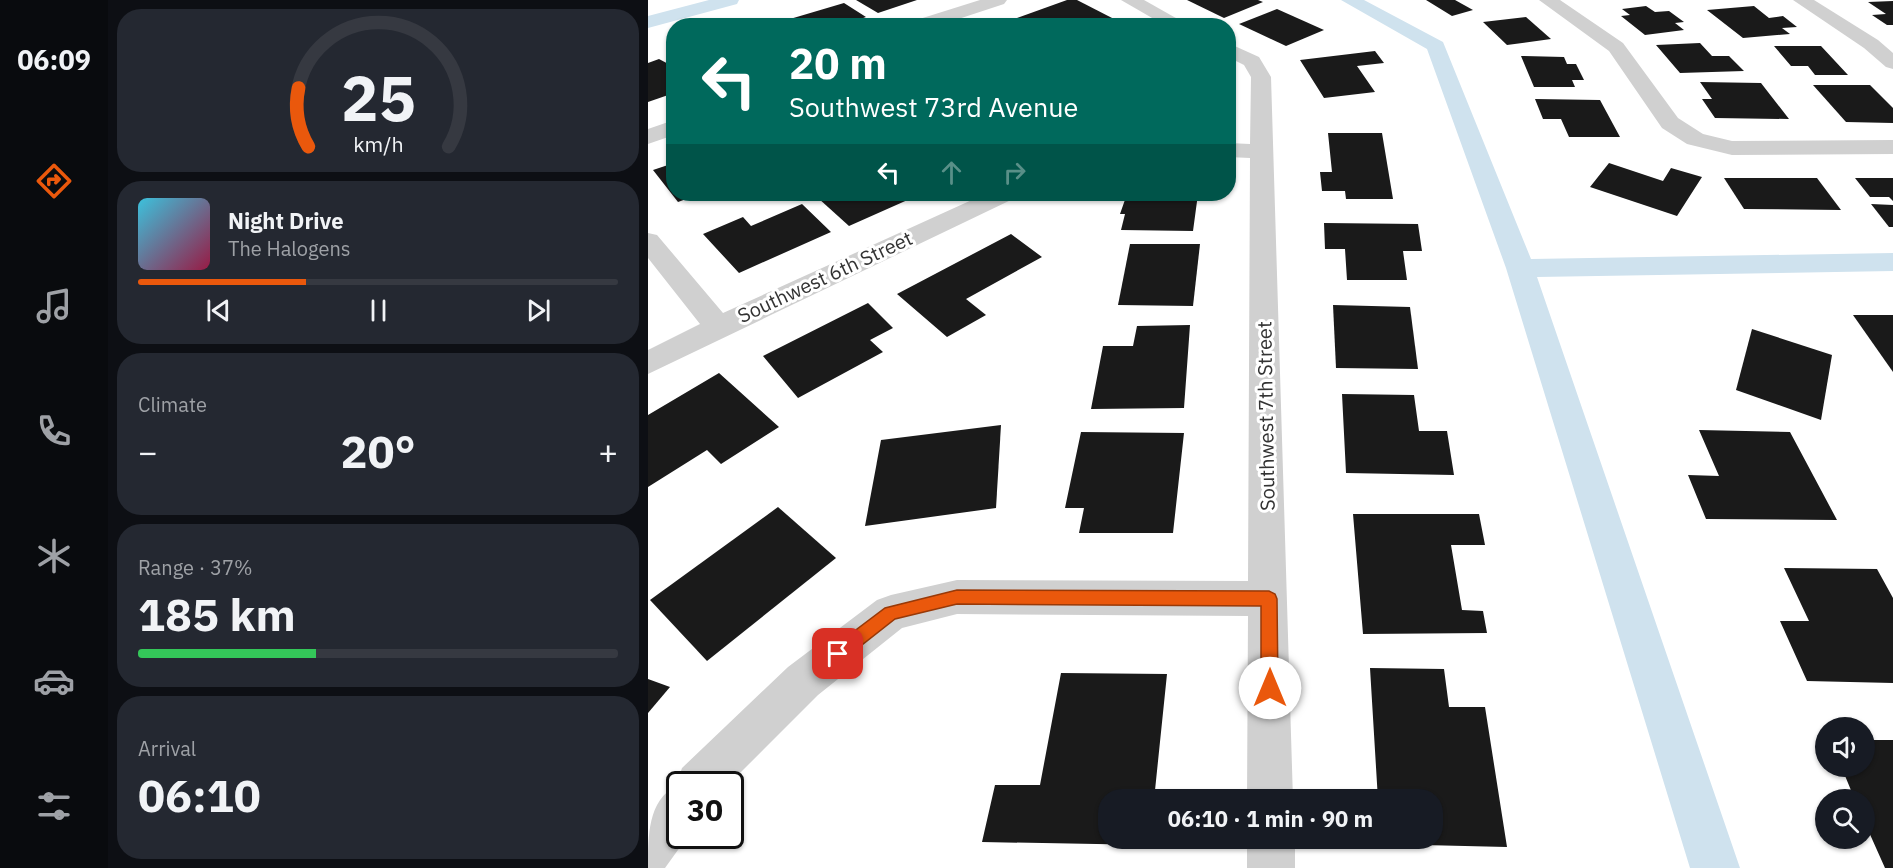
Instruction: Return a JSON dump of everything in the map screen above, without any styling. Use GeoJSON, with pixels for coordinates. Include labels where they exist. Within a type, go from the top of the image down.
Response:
{"type":"FeatureCollection","features":[{"type":"Feature","properties":{"kind":"street"},"geometry":{"type":"LineString","coordinates":[[942,18],[998,0]]}},
{"type":"Feature","properties":{"kind":"street"},"geometry":{"type":"LineString","coordinates":[[1130,0],[1165,18]]}},
{"type":"Feature","properties":{"kind":"street"},"geometry":{"type":"LineString","coordinates":[[1548,0],[1616,47],[1670,123],[1695,139],[1732,148],[1893,147]]}},
{"type":"Feature","properties":{"kind":"street"},"geometry":{"type":"LineString","coordinates":[[1802,0],[1871,44],[1893,63]]}},
{"type":"Feature","properties":{"kind":"street","name":"Southwest 7th Street"},"geometry":{"type":"LineString","coordinates":[[1236,54],[1252,61],[1261,77],[1270,789]]}},
{"type":"Feature","properties":{"kind":"street"},"geometry":{"type":"LineString","coordinates":[[648,137],[666,130]]}},
{"type":"Feature","properties":{"kind":"street"},"geometry":{"type":"LineString","coordinates":[[1236,150],[1262,151]]}},
{"type":"Feature","properties":{"kind":"street","name":"Southwest 6th Street"},"geometry":{"type":"LineString","coordinates":[[648,363],[718,327],[989,201]]}},
{"type":"Feature","properties":{"kind":"street"},"geometry":{"type":"LineString","coordinates":[[648,241],[718,327]]}},
{"type":"Feature","properties":{"kind":"street"},"geometry":{"type":"LineString","coordinates":[[711,771],[803,681],[891,613],[957,597],[1269,599]]}},
{"type":"Feature","properties":{"kind":"street"},"geometry":{"type":"LineString","coordinates":[[648,851],[666,826]]}},
{"type":"Feature","properties":{"kind":"street"},"geometry":{"type":"LineString","coordinates":[[1271,849],[1271,868]]}},
{"type":"Feature","properties":{"kind":"building"},"geometry":{"type":"Polygon","coordinates":[[[856,0],[917,0],[878,13],[856,0]]]}},
{"type":"Feature","properties":{"kind":"building"},"geometry":{"type":"Polygon","coordinates":[[[1067,0],[1077,0],[1112,18],[1017,18],[1067,0]]]}},
{"type":"Feature","properties":{"kind":"building"},"geometry":{"type":"Polygon","coordinates":[[[1187,0],[1258,0],[1263,2],[1224,18],[1187,0]]]}},
{"type":"Feature","properties":{"kind":"building"},"geometry":{"type":"Polygon","coordinates":[[[1426,0],[1455,0],[1473,10],[1452,16],[1426,0]]]}},
{"type":"Feature","properties":{"kind":"building"},"geometry":{"type":"Polygon","coordinates":[[[1893,1],[1893,25],[1887,25],[1872,15],[1886,14],[1868,2],[1893,1]]]}},
{"type":"Feature","properties":{"kind":"building"},"geometry":{"type":"Polygon","coordinates":[[[844,3],[866,17],[863,18],[793,18],[844,3]]]}},
{"type":"Feature","properties":{"kind":"building"},"geometry":{"type":"Polygon","coordinates":[[[1646,6],[1655,12],[1669,11],[1684,22],[1675,23],[1684,30],[1645,35],[1621,16],[1630,15],[1622,9],[1646,6]]]}},
{"type":"Feature","properties":{"kind":"building"},"geometry":{"type":"Polygon","coordinates":[[[1754,6],[1769,18],[1783,16],[1797,27],[1782,28],[1790,34],[1743,38],[1707,10],[1754,6]]]}},
{"type":"Feature","properties":{"kind":"building"},"geometry":{"type":"Polygon","coordinates":[[[1277,9],[1324,30],[1286,46],[1239,24],[1277,9]]]}},
{"type":"Feature","properties":{"kind":"building"},"geometry":{"type":"Polygon","coordinates":[[[1526,17],[1551,39],[1507,45],[1483,22],[1526,17]]]}},
{"type":"Feature","properties":{"kind":"building"},"geometry":{"type":"Polygon","coordinates":[[[1700,43],[1712,56],[1729,56],[1744,71],[1680,73],[1656,45],[1700,43]]]}},
{"type":"Feature","properties":{"kind":"building"},"geometry":{"type":"Polygon","coordinates":[[[1774,46],[1821,46],[1848,75],[1815,75],[1808,66],[1791,66],[1774,46]]]}},
{"type":"Feature","properties":{"kind":"building"},"geometry":{"type":"Polygon","coordinates":[[[1375,51],[1384,63],[1357,66],[1375,92],[1324,98],[1300,60],[1375,51]]]}},
{"type":"Feature","properties":{"kind":"building"},"geometry":{"type":"Polygon","coordinates":[[[1521,56],[1564,57],[1567,64],[1576,64],[1584,80],[1572,80],[1575,87],[1534,87],[1521,56]]]}},
{"type":"Feature","properties":{"kind":"building"},"geometry":{"type":"Polygon","coordinates":[[[659,59],[666,63],[666,96],[648,102],[648,63],[659,59]]]}},
{"type":"Feature","properties":{"kind":"building"},"geometry":{"type":"Polygon","coordinates":[[[1700,82],[1761,83],[1789,119],[1715,118],[1702,99],[1712,99],[1700,82]]]}},
{"type":"Feature","properties":{"kind":"building"},"geometry":{"type":"Polygon","coordinates":[[[1813,85],[1870,85],[1893,108],[1893,123],[1846,122],[1813,85]]]}},
{"type":"Feature","properties":{"kind":"building"},"geometry":{"type":"Polygon","coordinates":[[[1535,99],[1600,100],[1620,137],[1569,137],[1561,119],[1543,119],[1535,99]]]}},
{"type":"Feature","properties":{"kind":"building"},"geometry":{"type":"Polygon","coordinates":[[[1328,133],[1382,133],[1393,199],[1346,199],[1345,191],[1322,191],[1320,172],[1332,172],[1328,133]]]}},
{"type":"Feature","properties":{"kind":"building"},"geometry":{"type":"Polygon","coordinates":[[[1609,163],[1663,181],[1671,168],[1702,177],[1677,216],[1590,187],[1609,163]]]}},
{"type":"Feature","properties":{"kind":"building"},"geometry":{"type":"Polygon","coordinates":[[[666,166],[666,187],[653,170],[666,166]]]}},
{"type":"Feature","properties":{"kind":"building"},"geometry":{"type":"Polygon","coordinates":[[[1724,178],[1817,178],[1841,210],[1744,209],[1724,178]]]}},
{"type":"Feature","properties":{"kind":"building"},"geometry":{"type":"Polygon","coordinates":[[[1855,178],[1893,178],[1893,201],[1889,197],[1870,197],[1855,178]]]}},
{"type":"Feature","properties":{"kind":"building"},"geometry":{"type":"Polygon","coordinates":[[[821,201],[905,201],[849,226],[821,201]]]}},
{"type":"Feature","properties":{"kind":"building"},"geometry":{"type":"Polygon","coordinates":[[[1125,201],[1197,201],[1193,231],[1121,230],[1125,214],[1120,214],[1125,201]]]}},
{"type":"Feature","properties":{"kind":"building"},"geometry":{"type":"Polygon","coordinates":[[[802,204],[831,232],[739,273],[703,234],[743,217],[751,226],[802,204]]]}},
{"type":"Feature","properties":{"kind":"building"},"geometry":{"type":"Polygon","coordinates":[[[1871,204],[1893,205],[1893,227],[1889,227],[1871,204]]]}},
{"type":"Feature","properties":{"kind":"building"},"geometry":{"type":"Polygon","coordinates":[[[1324,223],[1418,224],[1422,251],[1403,251],[1407,280],[1347,280],[1345,249],[1325,249],[1324,223]]]}},
{"type":"Feature","properties":{"kind":"building"},"geometry":{"type":"Polygon","coordinates":[[[1011,234],[1042,257],[966,299],[986,315],[947,337],[897,294],[1011,234]]]}},
{"type":"Feature","properties":{"kind":"building"},"geometry":{"type":"Polygon","coordinates":[[[1130,244],[1200,244],[1193,306],[1118,305],[1130,244]]]}},
{"type":"Feature","properties":{"kind":"building"},"geometry":{"type":"Polygon","coordinates":[[[868,303],[893,328],[870,340],[883,352],[798,398],[763,356],[868,303]]]}},
{"type":"Feature","properties":{"kind":"building"},"geometry":{"type":"Polygon","coordinates":[[[1333,305],[1410,307],[1418,369],[1336,368],[1333,305]]]}},
{"type":"Feature","properties":{"kind":"building"},"geometry":{"type":"Polygon","coordinates":[[[1853,315],[1893,315],[1893,372],[1853,315]]]}},
{"type":"Feature","properties":{"kind":"building"},"geometry":{"type":"Polygon","coordinates":[[[1190,325],[1184,408],[1091,409],[1103,346],[1133,346],[1137,326],[1190,325]]]}},
{"type":"Feature","properties":{"kind":"building"},"geometry":{"type":"Polygon","coordinates":[[[1752,329],[1832,355],[1821,420],[1736,390],[1752,329]]]}},
{"type":"Feature","properties":{"kind":"building"},"geometry":{"type":"Polygon","coordinates":[[[719,373],[779,427],[721,464],[707,450],[648,487],[648,415],[719,373]]]}},
{"type":"Feature","properties":{"kind":"building"},"geometry":{"type":"Polygon","coordinates":[[[1342,394],[1414,395],[1419,431],[1447,431],[1454,475],[1346,473],[1342,394]]]}},
{"type":"Feature","properties":{"kind":"building"},"geometry":{"type":"Polygon","coordinates":[[[1001,425],[996,508],[865,526],[881,440],[1001,425]]]}},
{"type":"Feature","properties":{"kind":"building"},"geometry":{"type":"Polygon","coordinates":[[[1699,430],[1790,432],[1837,520],[1706,519],[1688,475],[1719,476],[1699,430]]]}},
{"type":"Feature","properties":{"kind":"building"},"geometry":{"type":"Polygon","coordinates":[[[1081,432],[1184,433],[1173,533],[1079,533],[1084,508],[1065,508],[1081,432]]]}},
{"type":"Feature","properties":{"kind":"building"},"geometry":{"type":"Polygon","coordinates":[[[778,507],[836,558],[707,661],[650,600],[778,507]]]}},
{"type":"Feature","properties":{"kind":"building"},"geometry":{"type":"Polygon","coordinates":[[[1353,514],[1479,514],[1485,545],[1451,545],[1462,610],[1483,611],[1487,633],[1363,634],[1353,514]]]}},
{"type":"Feature","properties":{"kind":"building"},"geometry":{"type":"Polygon","coordinates":[[[1784,568],[1877,569],[1893,598],[1893,683],[1807,681],[1780,621],[1809,621],[1784,568]]]}},
{"type":"Feature","properties":{"kind":"building"},"geometry":{"type":"Polygon","coordinates":[[[1370,668],[1444,669],[1449,707],[1485,707],[1507,847],[1443,845],[1443,789],[1377,789],[1370,668]]]}},
{"type":"Feature","properties":{"kind":"building"},"geometry":{"type":"Polygon","coordinates":[[[1061,673],[1167,674],[1155,789],[1098,789],[1098,844],[982,842],[995,785],[1040,785],[1061,673]]]}},
{"type":"Feature","properties":{"kind":"building"},"geometry":{"type":"Polygon","coordinates":[[[648,679],[670,687],[648,713],[648,679]]]}},
{"type":"Feature","properties":{"kind":"building"},"geometry":{"type":"Polygon","coordinates":[[[1875,740],[1893,740],[1893,868],[1885,868],[1875,846],[1875,789],[1850,789],[1846,777],[1875,777],[1875,740]]]}},
{"type":"Feature","properties":{"kind":"waterway"},"geometry":{"type":"LineString","coordinates":[[648,22],[730,0]]}},
{"type":"Feature","properties":{"kind":"waterway"},"geometry":{"type":"LineString","coordinates":[[1350,0],[1436,46],[1520,268]]}},
{"type":"Feature","properties":{"kind":"waterway"},"geometry":{"type":"LineString","coordinates":[[1520,268],[1893,262]]}},
{"type":"Feature","properties":{"kind":"waterway"},"geometry":{"type":"LineString","coordinates":[[1520,268],[1715,868]]}},
{"type":"Feature","properties":{"kind":"route"},"geometry":{"type":"LineString","coordinates":[[838,654],[891,613],[957,597],[1269,599],[1270,688]]}}]}
